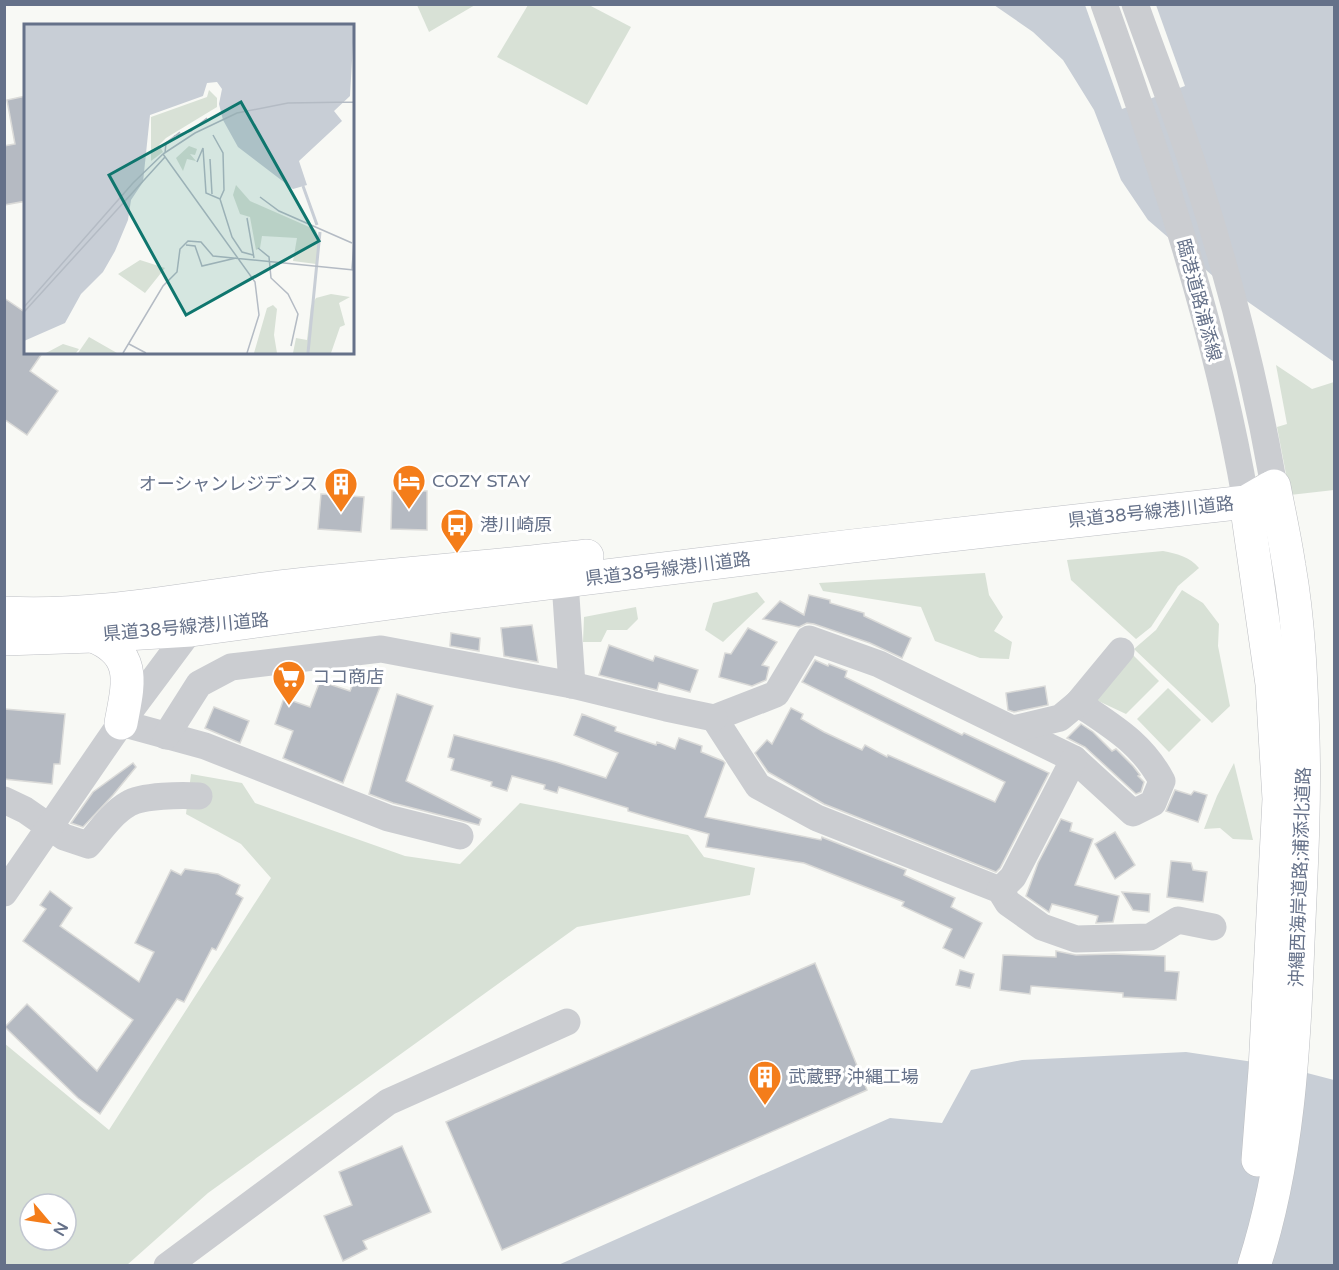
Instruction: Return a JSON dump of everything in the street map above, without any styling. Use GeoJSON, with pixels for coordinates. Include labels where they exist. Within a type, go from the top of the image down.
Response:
{"type":"FeatureCollection","features":[{"type":"Feature","properties":{"kind":"main road","name":"県道38号線港川道路"},"geometry":{"type":"LineString","coordinates":[[4,639],[191,630],[852,546],[1274,486]]}},
{"type":"Feature","properties":{"kind":"main road","name":"沖縄西海岸道路;浦添北道路"},"geometry":{"type":"LineString","coordinates":[[1245,1266],[1262,1126],[1282,994],[1304,802],[1303,738],[1290,568],[1274,486]]}},
{"type":"Feature","properties":{"kind":"main road","name":"県道38号線港川道路"},"geometry":{"type":"LineString","coordinates":[[4,613],[39,614],[117,609],[281,587],[840,529],[1244,491]]}},
{"type":"Feature","properties":{"kind":"main road","name":"沖縄西海岸道路;浦添北道路"},"geometry":{"type":"LineString","coordinates":[[1244,491],[1272,684],[1279,800],[1282,994],[1290,1086],[1272,1196],[1254,1266]]}},
{"type":"Feature","properties":{"kind":"main road"},"geometry":{"type":"LineString","coordinates":[[93,636],[116,650],[126,667],[128,685],[121,723]]}},
{"type":"Feature","properties":{"kind":"street","name":"臨港道路浦添線"},"geometry":{"type":"LineString","coordinates":[[1104,4],[1196,277],[1244,491]]}},
{"type":"Feature","properties":{"kind":"street","name":"臨港道路浦添線"},"geometry":{"type":"LineString","coordinates":[[1135,4],[1198,182],[1232,297],[1263,424],[1274,486]]}},
{"type":"Feature","properties":{"kind":"street"},"geometry":{"type":"LineString","coordinates":[[565,582],[572,685]]}},
{"type":"Feature","properties":{"kind":"street"},"geometry":{"type":"LineString","coordinates":[[4,893],[121,723],[191,630],[213,596]]}},
{"type":"Feature","properties":{"kind":"street"},"geometry":{"type":"LineString","coordinates":[[166,736],[199,684],[231,667],[381,649],[572,685],[714,718],[776,694],[809,639],[879,664],[1074,759],[1133,813],[1153,803],[1162,782],[1152,762],[1126,735],[1078,703]]}},
{"type":"Feature","properties":{"kind":"street"},"geometry":{"type":"LineString","coordinates":[[1013,729],[1060,718],[1078,703],[1121,651]]}},
{"type":"Feature","properties":{"kind":"street"},"geometry":{"type":"LineString","coordinates":[[714,718],[758,786],[817,818],[1000,890],[1008,903],[1042,927],[1076,939],[1150,937],[1178,920],[1213,927]]}},
{"type":"Feature","properties":{"kind":"street"},"geometry":{"type":"LineString","coordinates":[[121,723],[205,746],[388,818],[460,836]]}},
{"type":"Feature","properties":{"kind":"street"},"geometry":{"type":"LineString","coordinates":[[1000,890],[1013,877],[1074,759]]}},
{"type":"Feature","properties":{"kind":"street"},"geometry":{"type":"LineString","coordinates":[[4,800],[25,810],[64,837],[87,845],[129,803],[174,794],[199,796]]}},
{"type":"Feature","properties":{"kind":"street"},"geometry":{"type":"LineString","coordinates":[[167,1266],[388,1102],[567,1022]]}},
{"type":"Feature","properties":{"kind":"shaded area"},"geometry":{"type":"Polygon","coordinates":[[[417,5],[475,5],[429,32],[417,5]]]}},
{"type":"Feature","properties":{"kind":"shaded area"},"geometry":{"type":"Polygon","coordinates":[[[528,5],[589,5],[631,27],[587,105],[497,57],[528,5]]]}},
{"type":"Feature","properties":{"kind":"shaded area"},"geometry":{"type":"Polygon","coordinates":[[[994,5],[1334,5],[1334,362],[1221,283],[1148,220],[1121,180],[1094,110],[1063,60],[1033,32],[994,5]]]}},
{"type":"Feature","properties":{"kind":"shaded area"},"geometry":{"type":"Polygon","coordinates":[[[1276,365],[1312,389],[1334,382],[1334,490],[1290,495],[1277,427],[1287,424],[1276,365]]]}},
{"type":"Feature","properties":{"kind":"shaded area"},"geometry":{"type":"Polygon","coordinates":[[[1163,551],[1187,558],[1199,568],[1178,586],[1151,627],[1136,639],[1071,580],[1067,560],[1163,551]]]}},
{"type":"Feature","properties":{"kind":"shaded area"},"geometry":{"type":"Polygon","coordinates":[[[985,573],[989,595],[1003,617],[994,631],[1012,642],[1009,659],[980,658],[935,641],[921,607],[823,591],[819,583],[985,573]]]}},
{"type":"Feature","properties":{"kind":"shaded area"},"geometry":{"type":"Polygon","coordinates":[[[1182,590],[1203,603],[1219,624],[1218,646],[1230,706],[1212,723],[1134,649],[1156,630],[1182,590]]]}},
{"type":"Feature","properties":{"kind":"shaded area"},"geometry":{"type":"Polygon","coordinates":[[[757,592],[765,602],[723,642],[705,630],[713,603],[757,592]]]}},
{"type":"Feature","properties":{"kind":"shaded area"},"geometry":{"type":"Polygon","coordinates":[[[636,607],[638,619],[627,630],[607,630],[601,642],[583,642],[584,617],[636,607]]]}},
{"type":"Feature","properties":{"kind":"shaded area"},"geometry":{"type":"Polygon","coordinates":[[[1130,652],[1159,681],[1126,714],[1092,698],[1130,652]]]}},
{"type":"Feature","properties":{"kind":"shaded area"},"geometry":{"type":"Polygon","coordinates":[[[1168,688],[1201,720],[1169,752],[1137,719],[1168,688]]]}},
{"type":"Feature","properties":{"kind":"shaded area"},"geometry":{"type":"Polygon","coordinates":[[[1234,763],[1253,840],[1233,839],[1220,828],[1204,829],[1217,796],[1234,763]]]}},
{"type":"Feature","properties":{"kind":"shaded area"},"geometry":{"type":"Polygon","coordinates":[[[191,774],[242,783],[255,803],[405,856],[460,864],[520,803],[688,835],[704,857],[755,868],[750,895],[577,927],[208,1193],[127,1265],[5,1265],[4,1043],[109,1130],[271,878],[241,844],[186,814],[191,774]]]}},
{"type":"Feature","properties":{"kind":"shaded area"},"geometry":{"type":"Polygon","coordinates":[[[1186,1052],[1280,1066],[1334,1080],[1334,1265],[556,1266],[890,1118],[942,1123],[971,1070],[1022,1060],[1186,1052]]]}},
{"type":"Feature","properties":{"kind":"pier"},"geometry":{"type":"Polygon","coordinates":[[[1085,5],[1156,5],[1185,86],[1122,109],[1085,5]]]}},
{"type":"Feature","properties":{"kind":"building"},"geometry":{"type":"Polygon","coordinates":[[[24,96],[24,201],[4,205],[4,146],[15,144],[7,100],[24,96]]]}},
{"type":"Feature","properties":{"kind":"building"},"geometry":{"type":"Polygon","coordinates":[[[4,298],[24,312],[24,354],[42,354],[30,371],[58,391],[27,435],[4,419],[4,298]]]}},
{"type":"Feature","properties":{"kind":"building","name":"COZY STAY"},"geometry":{"type":"Polygon","coordinates":[[[392,491],[427,491],[427,530],[391,529],[392,491]]]}},
{"type":"Feature","properties":{"kind":"building","name":"オーシャンレジデンス"},"geometry":{"type":"Polygon","coordinates":[[[321,494],[364,497],[361,532],[318,529],[321,494]]]}},
{"type":"Feature","properties":{"kind":"building"},"geometry":{"type":"Polygon","coordinates":[[[809,595],[864,613],[864,616],[911,638],[902,658],[870,643],[814,624],[807,623],[799,627],[763,619],[780,601],[804,615],[809,595]]]}},
{"type":"Feature","properties":{"kind":"building"},"geometry":{"type":"Polygon","coordinates":[[[532,625],[538,662],[504,656],[501,628],[532,625]]]}},
{"type":"Feature","properties":{"kind":"building"},"geometry":{"type":"Polygon","coordinates":[[[748,628],[777,642],[762,665],[769,667],[766,680],[752,686],[719,677],[725,653],[731,654],[748,628]]]}},
{"type":"Feature","properties":{"kind":"building"},"geometry":{"type":"Polygon","coordinates":[[[451,633],[480,638],[479,651],[450,646],[451,633]]]}},
{"type":"Feature","properties":{"kind":"building"},"geometry":{"type":"Polygon","coordinates":[[[609,645],[653,661],[655,656],[698,670],[690,692],[659,683],[657,690],[599,675],[609,645]]]}},
{"type":"Feature","properties":{"kind":"building"},"geometry":{"type":"Polygon","coordinates":[[[815,660],[847,671],[845,677],[962,735],[964,733],[1049,773],[996,872],[824,804],[768,772],[755,753],[767,740],[772,744],[791,708],[803,714],[801,719],[862,750],[865,745],[887,757],[888,755],[995,802],[1005,782],[802,682],[815,660]]]}},
{"type":"Feature","properties":{"kind":"building"},"geometry":{"type":"Polygon","coordinates":[[[355,679],[380,687],[343,783],[283,758],[293,731],[275,724],[284,698],[310,707],[320,681],[350,691],[355,679]]]}},
{"type":"Feature","properties":{"kind":"building"},"geometry":{"type":"Polygon","coordinates":[[[1045,686],[1048,705],[1014,712],[1008,710],[1006,693],[1045,686]]]}},
{"type":"Feature","properties":{"kind":"building"},"geometry":{"type":"Polygon","coordinates":[[[397,694],[433,706],[406,781],[481,819],[479,825],[393,803],[369,794],[397,694]]]}},
{"type":"Feature","properties":{"kind":"building"},"geometry":{"type":"Polygon","coordinates":[[[214,707],[249,721],[240,743],[205,728],[214,707]]]}},
{"type":"Feature","properties":{"kind":"building"},"geometry":{"type":"Polygon","coordinates":[[[4,709],[65,714],[60,764],[54,764],[52,784],[4,779],[4,709]]]}},
{"type":"Feature","properties":{"kind":"building"},"geometry":{"type":"Polygon","coordinates":[[[582,714],[616,727],[615,731],[656,745],[657,742],[675,749],[679,738],[702,746],[701,752],[723,761],[725,763],[705,817],[821,840],[822,837],[906,870],[904,875],[955,898],[951,907],[982,923],[964,958],[943,948],[952,929],[902,906],[904,902],[804,863],[706,847],[709,834],[628,811],[628,808],[559,787],[557,793],[544,789],[545,785],[512,776],[507,791],[491,786],[492,782],[451,770],[454,759],[448,757],[454,735],[606,778],[618,753],[574,735],[582,714]]]}},
{"type":"Feature","properties":{"kind":"building"},"geometry":{"type":"Polygon","coordinates":[[[1081,724],[1093,732],[1112,751],[1116,749],[1133,766],[1144,782],[1141,792],[1136,794],[1085,747],[1067,738],[1081,724]]]}},
{"type":"Feature","properties":{"kind":"building"},"geometry":{"type":"Polygon","coordinates":[[[133,763],[136,767],[83,827],[71,823],[93,792],[133,763]]]}},
{"type":"Feature","properties":{"kind":"building"},"geometry":{"type":"Polygon","coordinates":[[[1175,790],[1191,795],[1194,791],[1207,795],[1198,822],[1166,811],[1175,790]]]}},
{"type":"Feature","properties":{"kind":"building"},"geometry":{"type":"Polygon","coordinates":[[[1061,819],[1072,823],[1070,831],[1093,839],[1075,885],[1119,896],[1113,922],[1096,923],[1098,916],[1052,904],[1049,912],[1026,896],[1038,863],[1061,819]]]}},
{"type":"Feature","properties":{"kind":"building"},"geometry":{"type":"Polygon","coordinates":[[[1115,832],[1135,865],[1115,879],[1095,844],[1115,832]]]}},
{"type":"Feature","properties":{"kind":"building"},"geometry":{"type":"Polygon","coordinates":[[[1171,861],[1191,863],[1193,870],[1207,872],[1203,902],[1167,897],[1171,861]]]}},
{"type":"Feature","properties":{"kind":"building"},"geometry":{"type":"Polygon","coordinates":[[[185,869],[218,874],[240,885],[236,894],[243,898],[216,950],[212,948],[184,1002],[177,999],[100,1114],[78,1098],[5,1027],[27,1004],[97,1071],[133,1020],[23,941],[46,909],[40,905],[50,891],[72,908],[60,926],[139,982],[154,952],[135,943],[171,870],[181,875],[185,869]]]}},
{"type":"Feature","properties":{"kind":"building"},"geometry":{"type":"Polygon","coordinates":[[[1122,892],[1150,894],[1149,912],[1133,910],[1122,892]]]}},
{"type":"Feature","properties":{"kind":"building"},"geometry":{"type":"Polygon","coordinates":[[[1056,951],[1076,955],[1165,956],[1165,971],[1179,972],[1176,1000],[1123,997],[1123,993],[1031,986],[1030,994],[1000,990],[1003,955],[1056,957],[1056,951]]]}},
{"type":"Feature","properties":{"kind":"building","name":"武蔵野 沖縄工場"},"geometry":{"type":"Polygon","coordinates":[[[815,963],[867,1090],[502,1250],[446,1122],[815,963]]]}},
{"type":"Feature","properties":{"kind":"building"},"geometry":{"type":"Polygon","coordinates":[[[960,970],[974,974],[970,988],[956,985],[960,970]]]}},
{"type":"Feature","properties":{"kind":"building"},"geometry":{"type":"Polygon","coordinates":[[[402,1146],[431,1212],[363,1241],[367,1249],[343,1261],[324,1216],[352,1205],[339,1172],[402,1146]]]}},
{"type":"Feature","properties":{"kind":"place","name":"COZY STAY"},"geometry":{"type":"Point","coordinates":[409,510]}},
{"type":"Feature","properties":{"kind":"place","name":"オーシャンレジデンス"},"geometry":{"type":"Point","coordinates":[341,513]}},
{"type":"Feature","properties":{"kind":"place","name":"港川崎原"},"geometry":{"type":"Point","coordinates":[457,554]}},
{"type":"Feature","properties":{"kind":"place","name":"ココ商店"},"geometry":{"type":"Point","coordinates":[289,706]}},
{"type":"Feature","properties":{"kind":"place","name":"武蔵野 沖縄工場"},"geometry":{"type":"Point","coordinates":[765,1106]}}]}
